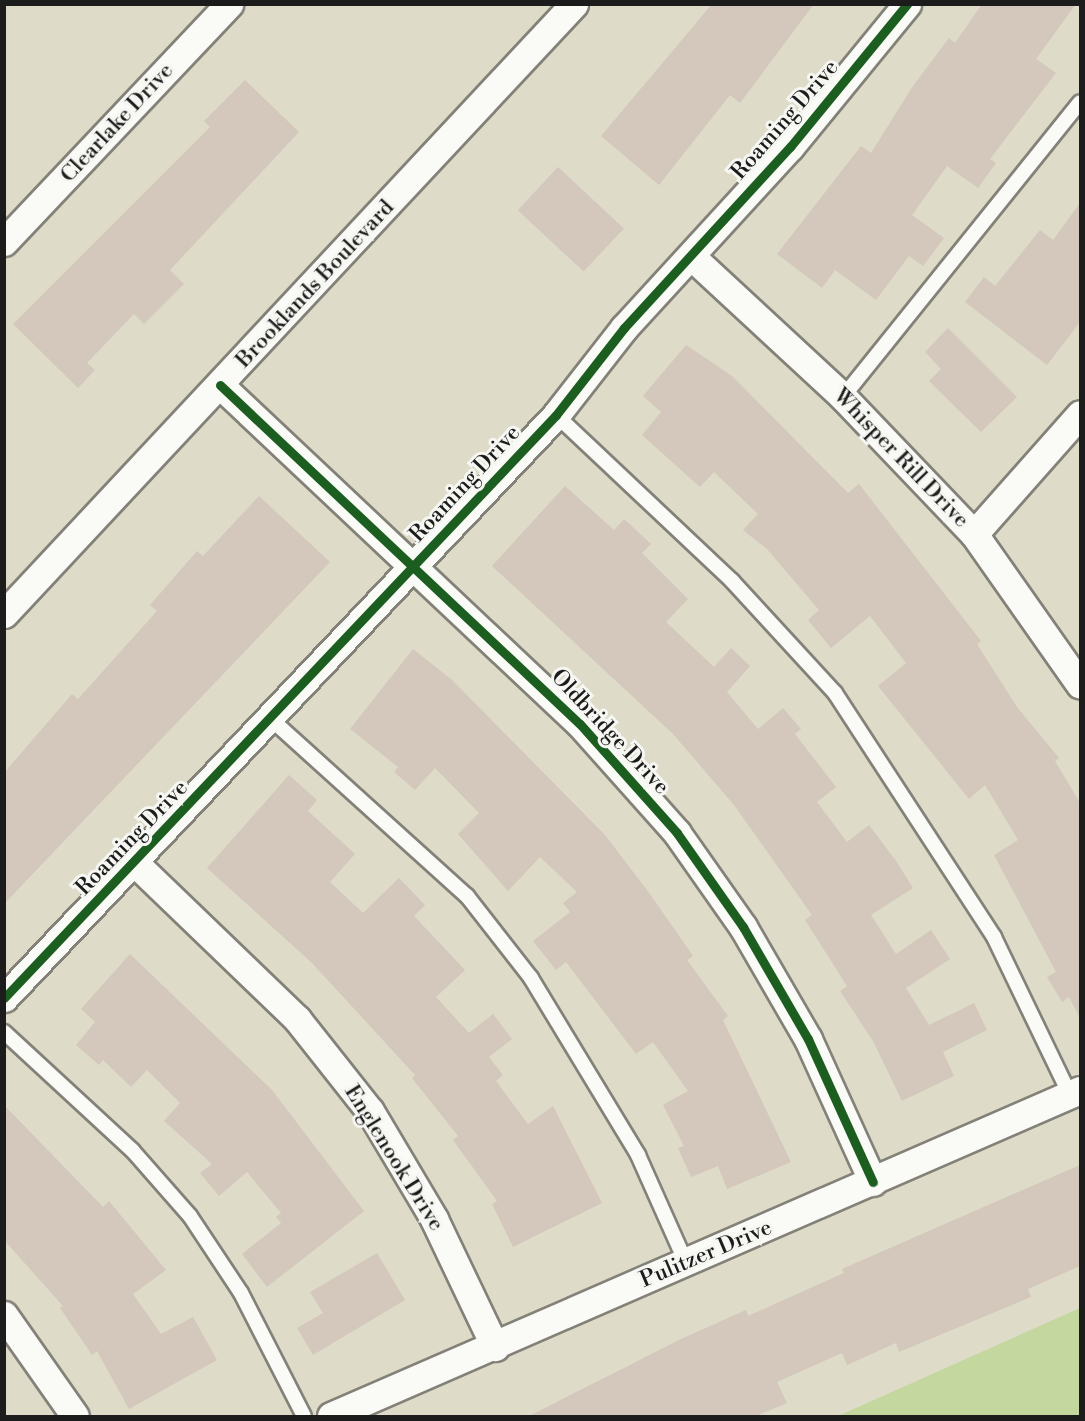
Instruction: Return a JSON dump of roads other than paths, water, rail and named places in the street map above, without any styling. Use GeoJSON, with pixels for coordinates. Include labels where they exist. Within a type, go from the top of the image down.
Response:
{"type":"FeatureCollection","features":[{"type":"Feature","properties":{"kind":"street","name":"Clearlake Drive"},"geometry":{"type":"LineString","coordinates":[[4,242],[229,4]]}},
{"type":"Feature","properties":{"kind":"street","name":"Brooklands Boulevard"},"geometry":{"type":"LineString","coordinates":[[4,614],[574,4]]}},
{"type":"Feature","properties":{"kind":"street","name":"Roaming Drive"},"geometry":{"type":"LineString","coordinates":[[4,998],[272,720],[556,415],[624,328],[691,256],[907,4]]}},
{"type":"Feature","properties":{"kind":"street","name":"Whisper Rill Drive"},"geometry":{"type":"LineString","coordinates":[[691,256],[843,397],[974,534],[1080,685]]}},
{"type":"Feature","properties":{"kind":"street","name":"Oldbridge Drive"},"geometry":{"type":"LineString","coordinates":[[220,385],[415,565],[580,724],[677,833],[743,927],[808,1039],[873,1182]]}},
{"type":"Feature","properties":{"kind":"street"},"geometry":{"type":"LineString","coordinates":[[974,534],[1080,414]]}},
{"type":"Feature","properties":{"kind":"street","name":"Englenook Drive"},"geometry":{"type":"LineString","coordinates":[[135,863],[297,1018],[370,1111],[434,1219],[495,1347]]}},
{"type":"Feature","properties":{"kind":"street","name":"Pulitzer Drive"},"geometry":{"type":"LineString","coordinates":[[331,1416],[495,1347],[1075,1093]]}},
{"type":"Feature","properties":{"kind":"street"},"geometry":{"type":"LineString","coordinates":[[4,1316],[75,1416]]}},
{"type":"Feature","properties":{"kind":"lane"},"geometry":{"type":"LineString","coordinates":[[843,397],[1080,102]]}},
{"type":"Feature","properties":{"kind":"lane"},"geometry":{"type":"LineString","coordinates":[[556,415],[732,581],[835,693],[994,937],[1075,1093]]}},
{"type":"Feature","properties":{"kind":"lane"},"geometry":{"type":"LineString","coordinates":[[272,720],[467,896],[531,978],[638,1155],[686,1263]]}},
{"type":"Feature","properties":{"kind":"lane"},"geometry":{"type":"LineString","coordinates":[[4,1032],[132,1150],[190,1216],[241,1293],[304,1416]]}}]}
